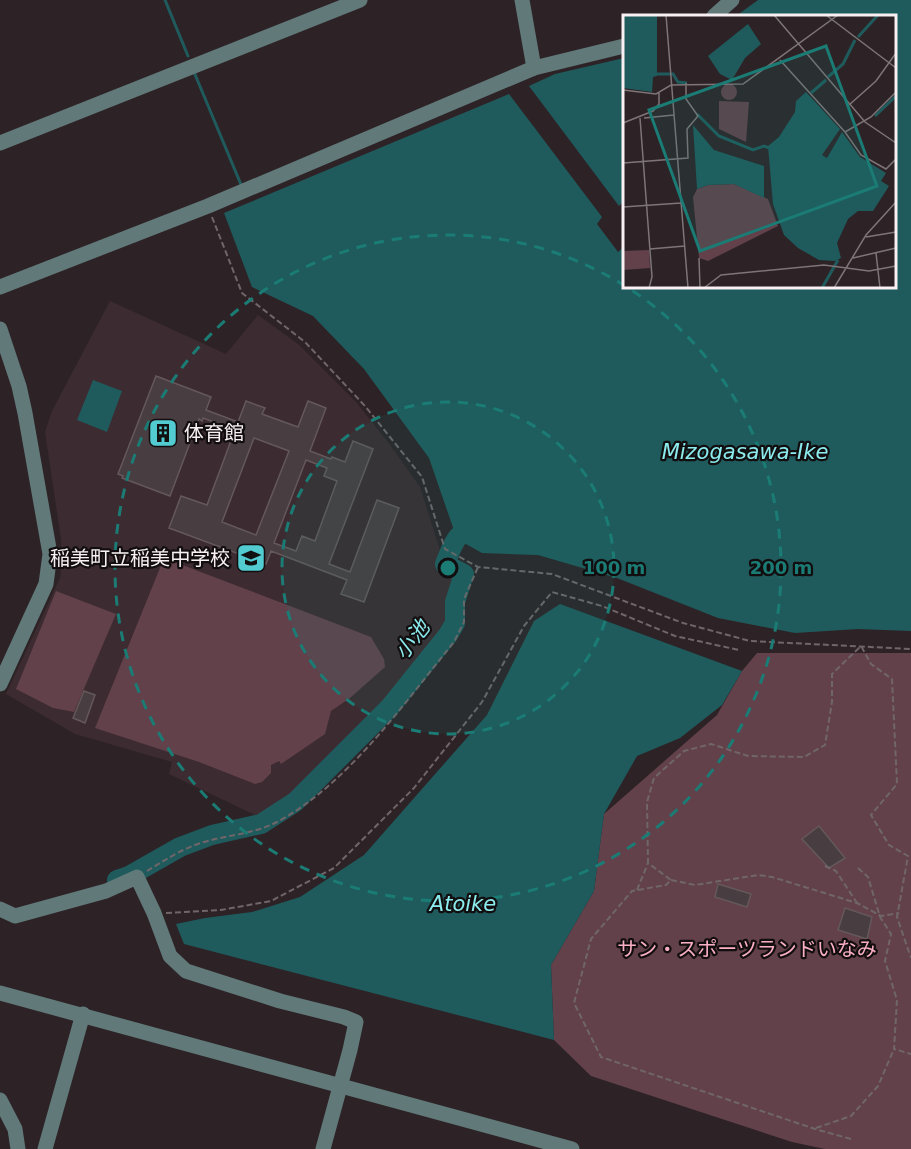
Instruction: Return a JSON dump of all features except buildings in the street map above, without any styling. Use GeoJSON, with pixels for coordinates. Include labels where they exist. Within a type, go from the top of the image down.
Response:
{"type":"FeatureCollection","features":[{"type":"Feature","properties":{"kind":"street"},"geometry":{"type":"LineString","coordinates":[[0,143],[360,0]]}},
{"type":"Feature","properties":{"kind":"street"},"geometry":{"type":"LineString","coordinates":[[522,0],[534,68]]}},
{"type":"Feature","properties":{"kind":"street"},"geometry":{"type":"LineString","coordinates":[[715,15],[732,0]]}},
{"type":"Feature","properties":{"kind":"street"},"geometry":{"type":"LineString","coordinates":[[0,287],[208,206],[534,68],[623,46]]}},
{"type":"Feature","properties":{"kind":"street"},"geometry":{"type":"LineString","coordinates":[[0,329],[19,386],[50,554],[48,574],[42,594],[0,684]]}},
{"type":"Feature","properties":{"kind":"street"},"geometry":{"type":"LineString","coordinates":[[0,909],[15,916],[106,891],[137,877],[154,913],[170,956],[186,971],[356,1022],[322,1149]]}},
{"type":"Feature","properties":{"kind":"street"},"geometry":{"type":"LineString","coordinates":[[0,993],[572,1149]]}},
{"type":"Feature","properties":{"kind":"street"},"geometry":{"type":"LineString","coordinates":[[45,1149],[83,1014]]}},
{"type":"Feature","properties":{"kind":"street"},"geometry":{"type":"LineString","coordinates":[[0,1100],[15,1130],[18,1149]]}},
{"type":"Feature","properties":{"kind":"path"},"geometry":{"type":"LineString","coordinates":[[208,206],[242,294],[305,342],[365,406],[422,477],[446,549],[478,567],[552,574],[683,623],[750,641],[911,649]]}},
{"type":"Feature","properties":{"kind":"path"},"geometry":{"type":"LineString","coordinates":[[137,877],[172,855],[202,842],[274,824],[315,797],[369,745],[454,642],[464,622],[464,599],[478,567]]}},
{"type":"Feature","properties":{"kind":"path"},"geometry":{"type":"LineString","coordinates":[[154,913],[221,910],[271,901],[334,868],[414,788],[482,702],[524,626],[552,592],[602,606],[675,636],[739,650]]}},
{"type":"Feature","properties":{"kind":"path"},"geometry":{"type":"LineString","coordinates":[[637,890],[648,863],[646,802],[654,778],[684,751],[711,744],[748,756],[804,758],[825,745],[832,702],[832,674],[861,646]]}},
{"type":"Feature","properties":{"kind":"path"},"geometry":{"type":"LineString","coordinates":[[861,646],[871,664],[892,679],[897,784],[871,815],[889,845],[908,856],[897,917],[911,958]]}},
{"type":"Feature","properties":{"kind":"path"},"geometry":{"type":"LineString","coordinates":[[648,863],[671,880],[695,885],[758,875],[815,889],[857,903],[881,916],[899,914]]}},
{"type":"Feature","properties":{"kind":"path"},"geometry":{"type":"LineString","coordinates":[[825,866],[836,871],[857,903]]}},
{"type":"Feature","properties":{"kind":"path"},"geometry":{"type":"LineString","coordinates":[[815,1129],[851,1116],[878,1086],[894,1049],[897,1000],[885,961],[891,934],[881,916],[868,877],[858,868]]}},
{"type":"Feature","properties":{"kind":"path"},"geometry":{"type":"LineString","coordinates":[[671,880],[666,885],[632,891],[591,939],[574,1003],[601,1057],[851,1139]]}},
{"type":"Feature","properties":{"kind":"path"},"geometry":{"type":"LineString","coordinates":[[894,1049],[911,1054]]}},
{"type":"Feature","properties":{"kind":"shaded area","name":"稲美町立稲美中学校"},"geometry":{"type":"Polygon","coordinates":[[[110,301],[226,354],[258,315],[298,344],[357,403],[420,487],[442,557],[436,566],[455,578],[445,630],[381,710],[303,787],[257,816],[169,774],[172,762],[75,734],[6,694],[60,578],[61,539],[45,432],[52,411],[110,301]]]}},
{"type":"Feature","properties":{"kind":"green space"},"geometry":{"type":"Polygon","coordinates":[[[164,558],[371,637],[384,659],[385,667],[350,698],[331,711],[325,734],[281,764],[279,761],[271,765],[271,773],[262,782],[255,784],[199,762],[95,728],[164,558]]]}},
{"type":"Feature","properties":{"kind":"green space"},"geometry":{"type":"Polygon","coordinates":[[[56,591],[116,614],[74,712],[53,708],[16,689],[56,591]]]}},
{"type":"Feature","properties":{"kind":"green space","name":"サン・スポーツランドいなみ"},"geometry":{"type":"Polygon","coordinates":[[[757,653],[911,653],[911,1149],[825,1149],[792,1142],[591,1076],[554,1040],[551,965],[594,891],[604,814],[717,715],[742,671],[757,653]]]}},
{"type":"Feature","properties":{"kind":"water","name":"Mizogasawa-Ike"},"geometry":{"type":"Polygon","coordinates":[[[758,0],[911,0],[911,631],[858,629],[795,633],[718,618],[617,578],[538,555],[482,553],[457,539],[429,458],[364,369],[313,316],[252,287],[224,213],[509,94],[602,217],[597,224],[618,252],[623,248],[623,288],[896,288],[896,15],[737,15],[758,0]]]}},
{"type":"Feature","properties":{"kind":"water"},"geometry":{"type":"Polygon","coordinates":[[[623,58],[623,202],[619,206],[529,86],[555,74],[623,58]]]}},
{"type":"Feature","properties":{"kind":"water"},"geometry":{"type":"Polygon","coordinates":[[[93,380],[122,391],[107,432],[77,420],[93,380]]]}},
{"type":"Feature","properties":{"kind":"water","name":"Atoike"},"geometry":{"type":"Polygon","coordinates":[[[560,604],[742,671],[722,705],[680,738],[637,756],[604,814],[594,891],[551,965],[554,1040],[184,944],[176,924],[252,912],[300,897],[364,855],[487,715],[534,621],[560,604]]]}},
{"type":"Feature","properties":{"kind":"waterway"},"geometry":{"type":"LineString","coordinates":[[165,0],[188,56]]}},
{"type":"Feature","properties":{"kind":"waterway"},"geometry":{"type":"LineString","coordinates":[[194,72],[242,187]]}},
{"type":"Feature","properties":{"kind":"waterway","name":"小池"},"geometry":{"type":"LineString","coordinates":[[117,880],[129,876],[180,847],[212,835],[261,824],[295,802],[390,707],[448,635],[455,623],[455,602],[464,574],[445,564],[453,544],[460,535],[480,526]]}},
{"type":"Feature","properties":{"kind":"place","name":"体育館"},"geometry":{"type":"Point","coordinates":[163,433]}},
{"type":"Feature","properties":{"kind":"place","name":"稲美町立稲美中学校"},"geometry":{"type":"Point","coordinates":[251,558]}}]}
